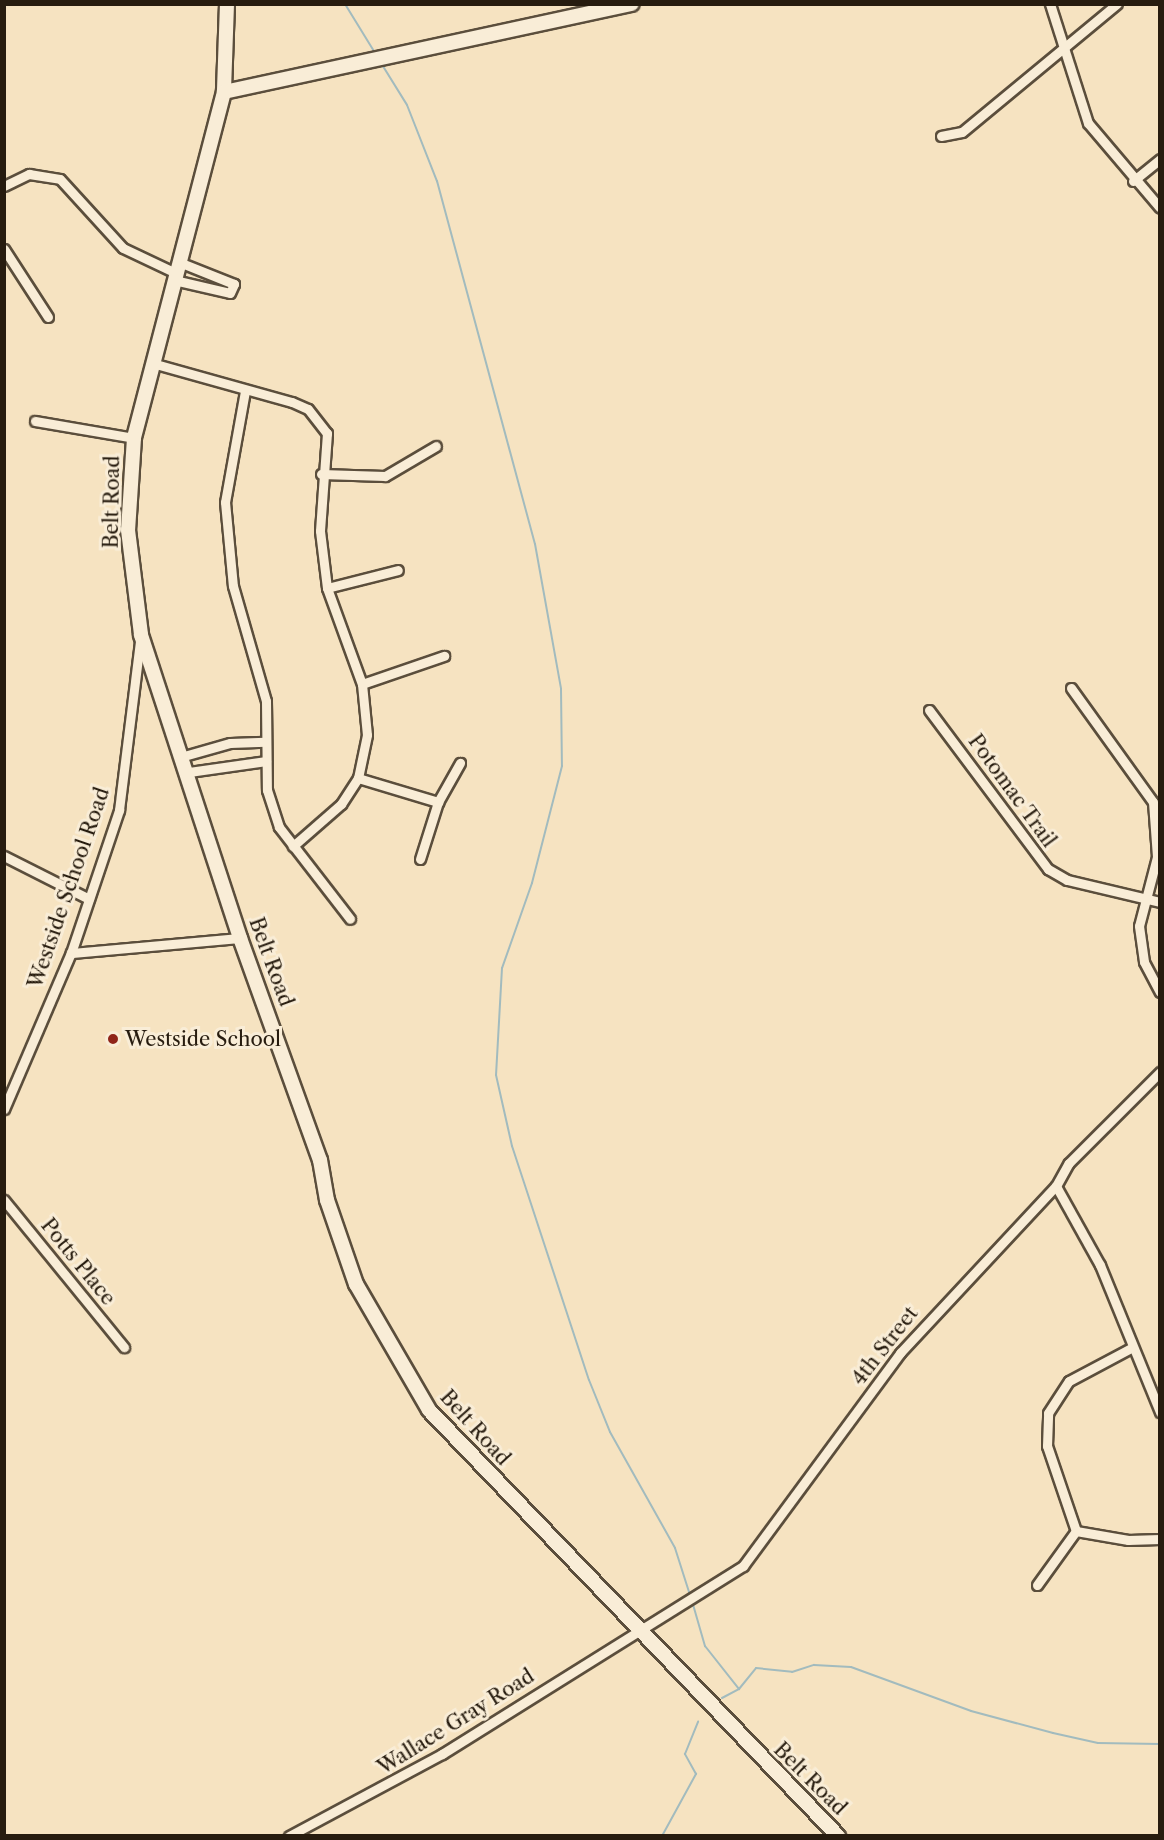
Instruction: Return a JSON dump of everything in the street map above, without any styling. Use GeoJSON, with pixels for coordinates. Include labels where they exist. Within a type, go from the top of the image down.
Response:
{"type":"FeatureCollection","features":[{"type":"Feature","properties":{"kind":"street","name":"Belt Road"},"geometry":{"type":"LineString","coordinates":[[227,4],[224,92],[134,438],[128,530],[141,635],[184,756],[240,938],[320,1160],[327,1200],[356,1284],[429,1410],[838,1836]]}},
{"type":"Feature","properties":{"kind":"street"},"geometry":{"type":"LineString","coordinates":[[224,92],[632,4]]}},
{"type":"Feature","properties":{"kind":"street"},"geometry":{"type":"LineString","coordinates":[[1050,4],[1064,45],[1072,86],[1088,123],[1133,181],[1160,208]]}},
{"type":"Feature","properties":{"kind":"street"},"geometry":{"type":"LineString","coordinates":[[941,136],[962,132],[1064,45],[1117,4]]}},
{"type":"Feature","properties":{"kind":"street"},"geometry":{"type":"LineString","coordinates":[[1133,181],[1160,159]]}},
{"type":"Feature","properties":{"kind":"street"},"geometry":{"type":"LineString","coordinates":[[4,186],[29,174],[60,179],[123,248],[176,272],[230,293],[234,284],[176,272]]}},
{"type":"Feature","properties":{"kind":"street"},"geometry":{"type":"LineString","coordinates":[[4,249],[48,317]]}},
{"type":"Feature","properties":{"kind":"street"},"geometry":{"type":"LineString","coordinates":[[153,363],[245,391],[292,402],[321,421],[329,443],[321,474],[327,588],[362,684],[367,735],[358,778],[341,804],[293,846]]}},
{"type":"Feature","properties":{"kind":"street"},"geometry":{"type":"LineString","coordinates":[[245,391],[225,502],[233,586],[266,701],[265,742],[271,811],[293,846],[350,920]]}},
{"type":"Feature","properties":{"kind":"street"},"geometry":{"type":"LineString","coordinates":[[35,421],[134,438]]}},
{"type":"Feature","properties":{"kind":"street"},"geometry":{"type":"LineString","coordinates":[[321,474],[385,476],[436,446]]}},
{"type":"Feature","properties":{"kind":"street"},"geometry":{"type":"LineString","coordinates":[[327,588],[398,570]]}},
{"type":"Feature","properties":{"kind":"street","name":"Westside School Road"},"geometry":{"type":"LineString","coordinates":[[4,1108],[71,953],[119,810],[137,701],[141,635]]}},
{"type":"Feature","properties":{"kind":"street"},"geometry":{"type":"LineString","coordinates":[[362,684],[444,656]]}},
{"type":"Feature","properties":{"kind":"street"},"geometry":{"type":"LineString","coordinates":[[1071,688],[1156,801],[1157,857],[1139,926],[1144,962],[1160,992]]}},
{"type":"Feature","properties":{"kind":"street","name":"Potomac Trail"},"geometry":{"type":"LineString","coordinates":[[929,710],[1048,869],[1067,880],[1160,902]]}},
{"type":"Feature","properties":{"kind":"street"},"geometry":{"type":"LineString","coordinates":[[184,756],[230,743],[265,742]]}},
{"type":"Feature","properties":{"kind":"street"},"geometry":{"type":"LineString","coordinates":[[189,772],[266,761]]}},
{"type":"Feature","properties":{"kind":"street"},"geometry":{"type":"LineString","coordinates":[[420,859],[438,802],[460,763]]}},
{"type":"Feature","properties":{"kind":"street"},"geometry":{"type":"LineString","coordinates":[[358,778],[438,802]]}},
{"type":"Feature","properties":{"kind":"street"},"geometry":{"type":"LineString","coordinates":[[4,856],[89,899]]}},
{"type":"Feature","properties":{"kind":"street"},"geometry":{"type":"LineString","coordinates":[[71,953],[240,938]]}},
{"type":"Feature","properties":{"kind":"street","name":"4th Street"},"geometry":{"type":"LineString","coordinates":[[636,1628],[673,1613],[743,1566],[900,1353],[1056,1185],[1069,1163],[1160,1072]]}},
{"type":"Feature","properties":{"kind":"street"},"geometry":{"type":"LineString","coordinates":[[1056,1185],[1100,1265],[1131,1348],[1160,1412]]}},
{"type":"Feature","properties":{"kind":"street","name":"Potts Place"},"geometry":{"type":"LineString","coordinates":[[4,1200],[124,1347]]}},
{"type":"Feature","properties":{"kind":"street"},"geometry":{"type":"LineString","coordinates":[[1076,1531],[1047,1446],[1048,1413],[1069,1381],[1131,1348]]}},
{"type":"Feature","properties":{"kind":"street"},"geometry":{"type":"LineString","coordinates":[[1076,1531],[1128,1540],[1160,1539]]}},
{"type":"Feature","properties":{"kind":"street"},"geometry":{"type":"LineString","coordinates":[[1037,1585],[1076,1531]]}},
{"type":"Feature","properties":{"kind":"street","name":"Wallace Gray Road"},"geometry":{"type":"LineString","coordinates":[[290,1836],[442,1754],[636,1628]]}},
{"type":"Feature","properties":{"kind":"waterway"},"geometry":{"type":"LineString","coordinates":[[345,4],[375,53]]}},
{"type":"Feature","properties":{"kind":"waterway"},"geometry":{"type":"LineString","coordinates":[[381,63],[407,105],[437,181],[535,544],[561,689],[562,766],[532,883],[502,968],[496,1075],[512,1146],[589,1380],[610,1432],[675,1548],[690,1595]]}},
{"type":"Feature","properties":{"kind":"waterway"},"geometry":{"type":"LineString","coordinates":[[692,1601],[705,1646],[739,1689]]}},
{"type":"Feature","properties":{"kind":"waterway"},"geometry":{"type":"LineString","coordinates":[[722,1698],[739,1689],[756,1668],[792,1672],[814,1665],[851,1667],[971,1711],[1053,1733],[1098,1743],[1160,1744]]}},
{"type":"Feature","properties":{"kind":"waterway"},"geometry":{"type":"LineString","coordinates":[[662,1836],[696,1774],[685,1754],[698,1721]]}},
{"type":"Feature","properties":{"kind":"place","name":"Westside School"},"geometry":{"type":"Point","coordinates":[113,1039]}}]}
